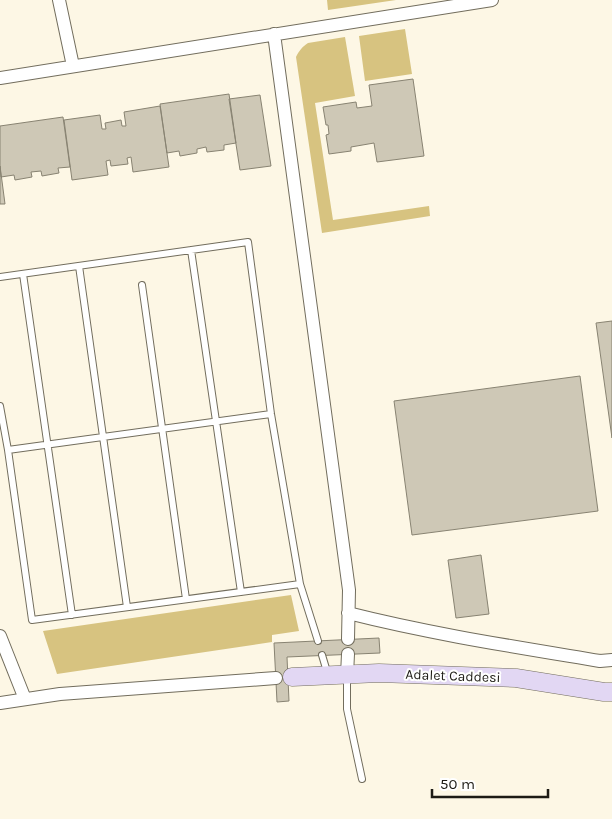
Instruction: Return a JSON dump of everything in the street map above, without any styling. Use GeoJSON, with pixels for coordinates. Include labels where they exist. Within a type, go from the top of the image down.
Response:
{"type":"FeatureCollection","features":[{"type":"Feature","properties":{"kind":"street"},"geometry":{"type":"LineString","coordinates":[[59,0],[73,66]]}},
{"type":"Feature","properties":{"kind":"street"},"geometry":{"type":"LineString","coordinates":[[0,78],[492,0]]}},
{"type":"Feature","properties":{"kind":"street"},"geometry":{"type":"LineString","coordinates":[[274,34],[349,590],[348,639]]}},
{"type":"Feature","properties":{"kind":"street"},"geometry":{"type":"LineString","coordinates":[[348,613],[432,632],[600,661],[612,660]]}},
{"type":"Feature","properties":{"kind":"street"},"geometry":{"type":"LineString","coordinates":[[0,636],[24,699]]}},
{"type":"Feature","properties":{"kind":"street"},"geometry":{"type":"LineString","coordinates":[[347,675],[348,654]]}},
{"type":"Feature","properties":{"kind":"street","name":"Adalet Caddesi"},"geometry":{"type":"LineString","coordinates":[[285,678],[379,673],[516,678],[612,692]]}},
{"type":"Feature","properties":{"kind":"street"},"geometry":{"type":"LineString","coordinates":[[0,703],[60,694],[285,678]]}},
{"type":"Feature","properties":{"kind":"lane"},"geometry":{"type":"LineString","coordinates":[[0,277],[248,242],[271,414],[300,584],[318,641]]}},
{"type":"Feature","properties":{"kind":"lane"},"geometry":{"type":"LineString","coordinates":[[192,250],[241,592]]}},
{"type":"Feature","properties":{"kind":"lane"},"geometry":{"type":"LineString","coordinates":[[79,266],[127,607]]}},
{"type":"Feature","properties":{"kind":"lane"},"geometry":{"type":"LineString","coordinates":[[23,274],[72,615]]}},
{"type":"Feature","properties":{"kind":"lane"},"geometry":{"type":"LineString","coordinates":[[142,286],[186,600]]}},
{"type":"Feature","properties":{"kind":"lane"},"geometry":{"type":"LineString","coordinates":[[0,406],[32,620],[300,584]]}},
{"type":"Feature","properties":{"kind":"lane"},"geometry":{"type":"LineString","coordinates":[[8,450],[271,414]]}},
{"type":"Feature","properties":{"kind":"lane"},"geometry":{"type":"LineString","coordinates":[[322,655],[328,676]]}},
{"type":"Feature","properties":{"kind":"lane"},"geometry":{"type":"LineString","coordinates":[[347,675],[348,709],[362,779]]}},
{"type":"Feature","properties":{"kind":"shaded area"},"geometry":{"type":"Polygon","coordinates":[[[327,0],[396,0],[328,10],[327,0]]]}},
{"type":"Feature","properties":{"kind":"shaded area"},"geometry":{"type":"Polygon","coordinates":[[[405,29],[412,74],[365,81],[359,36],[405,29]]]}},
{"type":"Feature","properties":{"kind":"shaded area"},"geometry":{"type":"Polygon","coordinates":[[[345,37],[355,96],[315,103],[333,220],[429,206],[430,216],[322,233],[296,57],[308,43],[345,37]]]}},
{"type":"Feature","properties":{"kind":"shaded area"},"geometry":{"type":"Polygon","coordinates":[[[291,595],[299,631],[272,635],[272,642],[57,674],[43,631],[291,595]]]}},
{"type":"Feature","properties":{"kind":"building"},"geometry":{"type":"Polygon","coordinates":[[[413,79],[424,156],[377,162],[374,143],[351,147],[351,151],[329,154],[326,135],[329,134],[328,125],[326,125],[323,107],[356,102],[357,108],[372,106],[369,85],[413,79]]]}},
{"type":"Feature","properties":{"kind":"building"},"geometry":{"type":"Polygon","coordinates":[[[229,94],[236,143],[224,145],[224,150],[207,152],[206,147],[197,149],[197,153],[180,156],[179,151],[167,153],[160,104],[229,94]]]}},
{"type":"Feature","properties":{"kind":"building"},"geometry":{"type":"Polygon","coordinates":[[[260,95],[271,166],[240,170],[229,99],[260,95]]]}},
{"type":"Feature","properties":{"kind":"building"},"geometry":{"type":"Polygon","coordinates":[[[160,106],[169,167],[133,172],[131,157],[127,158],[128,164],[111,166],[110,160],[106,161],[108,175],[72,180],[64,120],[100,115],[102,129],[106,129],[105,123],[121,120],[122,126],[126,126],[124,112],[160,106]]]}},
{"type":"Feature","properties":{"kind":"building"},"geometry":{"type":"Polygon","coordinates":[[[63,117],[70,167],[58,168],[59,173],[42,176],[41,171],[31,172],[32,177],[15,180],[14,175],[1,177],[0,126],[63,117]]]}},
{"type":"Feature","properties":{"kind":"building"},"geometry":{"type":"Polygon","coordinates":[[[0,166],[5,204],[0,204],[0,166]]]}},
{"type":"Feature","properties":{"kind":"building"},"geometry":{"type":"Polygon","coordinates":[[[612,321],[612,438],[596,323],[612,321]]]}},
{"type":"Feature","properties":{"kind":"building"},"geometry":{"type":"Polygon","coordinates":[[[580,376],[598,511],[412,535],[394,401],[580,376]]]}},
{"type":"Feature","properties":{"kind":"building"},"geometry":{"type":"Polygon","coordinates":[[[481,555],[489,614],[456,618],[448,560],[481,555]]]}},
{"type":"Feature","properties":{"kind":"building"},"geometry":{"type":"Polygon","coordinates":[[[379,638],[380,653],[287,657],[289,701],[277,702],[274,643],[379,638]]]}}]}
